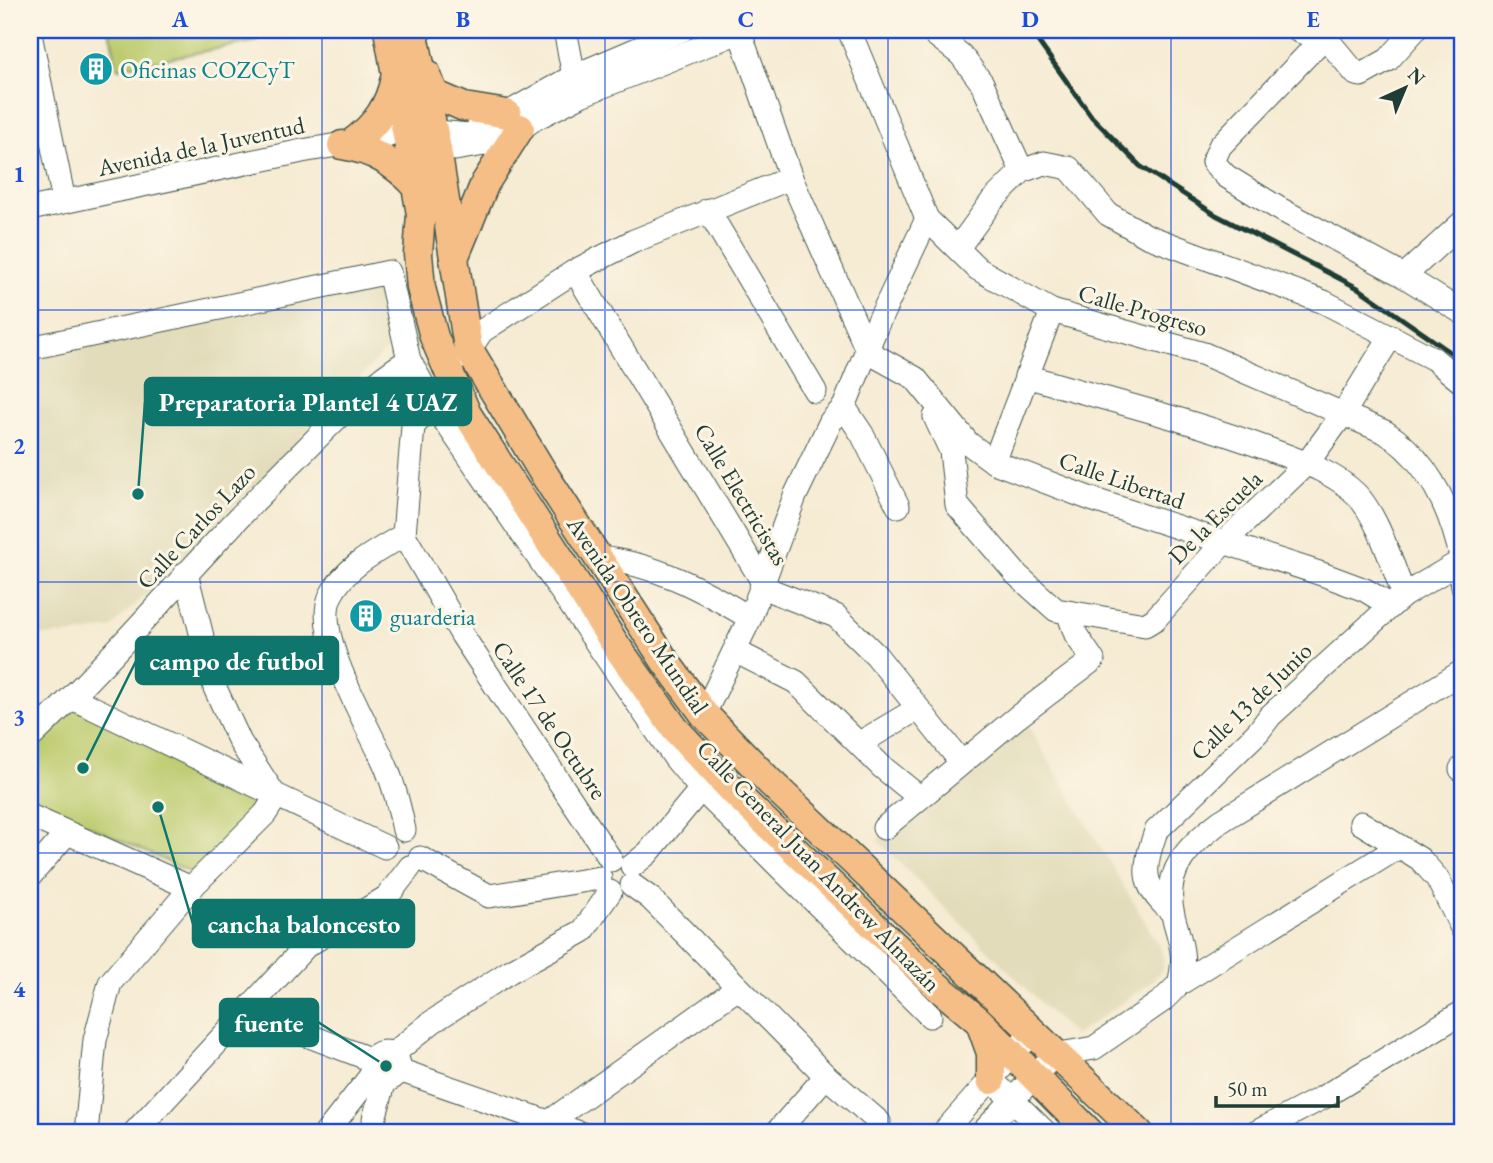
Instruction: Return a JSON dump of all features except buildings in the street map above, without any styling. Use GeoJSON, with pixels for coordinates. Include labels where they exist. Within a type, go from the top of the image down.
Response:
{"type":"FeatureCollection","features":[{"type":"Feature","properties":{"kind":"main road","name":"Avenida Obrero Mundial"},"geometry":{"type":"LineString","coordinates":[[388,30],[396,75],[399,137],[416,185],[421,215],[418,254],[421,288],[434,337],[467,414],[617,647],[675,729],[734,792],[937,986],[980,1022],[1090,1133]]}},
{"type":"Feature","properties":{"kind":"main road","name":"Avenida Obrero Mundial"},"geometry":{"type":"LineString","coordinates":[[415,38],[435,141],[468,348],[665,662],[704,714],[770,782],[1139,1133]]}},
{"type":"Feature","properties":{"kind":"main road"},"geometry":{"type":"LineString","coordinates":[[415,38],[435,94],[464,107],[514,121],[453,260]]}},
{"type":"Feature","properties":{"kind":"main road"},"geometry":{"type":"LineString","coordinates":[[347,144],[371,129],[383,114],[396,75]]}},
{"type":"Feature","properties":{"kind":"main road"},"geometry":{"type":"LineString","coordinates":[[347,144],[364,148],[387,159],[416,185]]}},
{"type":"Feature","properties":{"kind":"main road"},"geometry":{"type":"LineString","coordinates":[[980,1022],[991,1053],[991,1080]]}},
{"type":"Feature","properties":{"kind":"street"},"geometry":{"type":"LineString","coordinates":[[565,30],[574,76]]}},
{"type":"Feature","properties":{"kind":"street","name":"Avenida de la Juventud"},"geometry":{"type":"LineString","coordinates":[[30,209],[347,144],[399,137],[435,141],[468,149],[503,141],[514,121],[574,76],[682,30]]}},
{"type":"Feature","properties":{"kind":"street"},"geometry":{"type":"LineString","coordinates":[[741,30],[791,177],[869,352]]}},
{"type":"Feature","properties":{"kind":"street","name":"Avenida de la Juventud"},"geometry":{"type":"LineString","coordinates":[[514,121],[741,30]]}},
{"type":"Feature","properties":{"kind":"street","name":"Calle Progreso"},"geometry":{"type":"LineString","coordinates":[[849,30],[927,219],[958,248],[997,282],[1052,311],[1204,354],[1343,414],[1402,443],[1422,465],[1438,489],[1459,547],[1463,587]]}},
{"type":"Feature","properties":{"kind":"street"},"geometry":{"type":"LineString","coordinates":[[929,30],[961,55],[982,83],[1022,171]]}},
{"type":"Feature","properties":{"kind":"street"},"geometry":{"type":"LineString","coordinates":[[1297,30],[1326,34]]}},
{"type":"Feature","properties":{"kind":"street"},"geometry":{"type":"LineString","coordinates":[[1326,34],[1329,43],[1356,74],[1361,75],[1388,60],[1415,30]]}},
{"type":"Feature","properties":{"kind":"street"},"geometry":{"type":"LineString","coordinates":[[30,34],[65,201]]}},
{"type":"Feature","properties":{"kind":"street"},"geometry":{"type":"LineString","coordinates":[[1326,34],[1220,146],[1213,162],[1226,176],[1278,208],[1404,276],[1463,313]]}},
{"type":"Feature","properties":{"kind":"street"},"geometry":{"type":"LineString","coordinates":[[958,248],[992,201],[1022,171],[1044,163],[1069,168],[1108,214],[1147,236],[1294,289],[1391,335],[1434,359],[1463,383]]}},
{"type":"Feature","properties":{"kind":"street"},"geometry":{"type":"LineString","coordinates":[[134,1133],[306,946],[387,897],[415,862],[420,840],[404,830],[387,768],[328,629],[326,609],[330,596],[348,571],[404,535],[413,426],[452,384],[468,348],[482,331],[575,271],[634,241],[791,177]]}},
{"type":"Feature","properties":{"kind":"street"},"geometry":{"type":"LineString","coordinates":[[708,210],[815,391]]}},
{"type":"Feature","properties":{"kind":"street"},"geometry":{"type":"LineString","coordinates":[[704,714],[750,618],[795,496],[831,421],[844,407],[869,352],[877,325],[927,219]]}},
{"type":"Feature","properties":{"kind":"street"},"geometry":{"type":"LineString","coordinates":[[1404,276],[1463,222]]}},
{"type":"Feature","properties":{"kind":"street","name":"Calle Electricistas"},"geometry":{"type":"LineString","coordinates":[[575,271],[764,583],[772,591],[836,616],[876,655],[961,762]]}},
{"type":"Feature","properties":{"kind":"street","name":"Calle General Juan Andrew Almazán"},"geometry":{"type":"LineString","coordinates":[[30,348],[389,272],[410,360],[434,405],[649,722],[701,789],[930,1016]]}},
{"type":"Feature","properties":{"kind":"street"},"geometry":{"type":"LineString","coordinates":[[994,462],[1052,311]]}},
{"type":"Feature","properties":{"kind":"street","name":"De la Escuela"},"geometry":{"type":"LineString","coordinates":[[1069,615],[1145,625],[1155,619],[1224,542],[1307,463],[1343,414],[1391,335]]}},
{"type":"Feature","properties":{"kind":"street","name":"Calle Libertad"},"geometry":{"type":"LineString","coordinates":[[869,352],[903,371],[931,394],[968,443],[994,462],[1091,499],[1397,600]]}},
{"type":"Feature","properties":{"kind":"street","name":"Calle Carlos Lazo"},"geometry":{"type":"LineString","coordinates":[[30,738],[72,698],[225,529],[378,379],[410,360]]}},
{"type":"Feature","properties":{"kind":"street"},"geometry":{"type":"LineString","coordinates":[[884,828],[961,762],[1093,660],[1076,635],[1069,615],[1056,610],[1017,575],[957,505],[951,451],[938,423],[903,371]]}},
{"type":"Feature","properties":{"kind":"street"},"geometry":{"type":"LineString","coordinates":[[1026,376],[1202,425],[1307,463],[1338,480],[1356,494],[1367,508],[1397,600]]}},
{"type":"Feature","properties":{"kind":"street"},"geometry":{"type":"LineString","coordinates":[[844,407],[862,434],[870,456],[898,506]]}},
{"type":"Feature","properties":{"kind":"street","name":"Calle 17 de Octubre"},"geometry":{"type":"LineString","coordinates":[[404,535],[462,635],[617,876],[650,898],[826,1076],[879,1122]]}},
{"type":"Feature","properties":{"kind":"street"},"geometry":{"type":"LineString","coordinates":[[598,558],[653,568],[714,596],[750,618]]}},
{"type":"Feature","properties":{"kind":"street","name":"Calle 13 de Junio"},"geometry":{"type":"LineString","coordinates":[[1172,912],[1154,897],[1146,884],[1149,853],[1156,831],[1258,732],[1277,709],[1397,600],[1461,561]]}},
{"type":"Feature","properties":{"kind":"street"},"geometry":{"type":"LineString","coordinates":[[186,573],[215,688],[240,741],[276,797]]}},
{"type":"Feature","properties":{"kind":"street"},"geometry":{"type":"LineString","coordinates":[[735,651],[796,682],[882,767],[919,797]]}},
{"type":"Feature","properties":{"kind":"street"},"geometry":{"type":"LineString","coordinates":[[1179,984],[1185,963],[1172,912],[1170,884],[1182,856],[1192,843],[1221,821],[1463,671]]}},
{"type":"Feature","properties":{"kind":"street"},"geometry":{"type":"LineString","coordinates":[[72,698],[385,847],[392,863],[415,862],[489,896],[617,876]]}},
{"type":"Feature","properties":{"kind":"street"},"geometry":{"type":"LineString","coordinates":[[860,743],[917,709]]}},
{"type":"Feature","properties":{"kind":"street"},"geometry":{"type":"LineString","coordinates":[[326,1133],[384,1067],[432,1021],[509,972],[583,931],[617,876],[648,853],[701,789],[734,792]]}},
{"type":"Feature","properties":{"kind":"street"},"geometry":{"type":"LineString","coordinates":[[86,1133],[95,1040],[110,983],[191,888],[265,814],[276,797]]}},
{"type":"Feature","properties":{"kind":"street"},"geometry":{"type":"LineString","coordinates":[[30,816],[191,888]]}},
{"type":"Feature","properties":{"kind":"street"},"geometry":{"type":"LineString","coordinates":[[1361,823],[1420,859],[1437,878],[1463,930]]}},
{"type":"Feature","properties":{"kind":"street"},"geometry":{"type":"LineString","coordinates":[[385,847],[389,837],[404,830]]}},
{"type":"Feature","properties":{"kind":"street"},"geometry":{"type":"LineString","coordinates":[[30,876],[66,834]]}},
{"type":"Feature","properties":{"kind":"street"},"geometry":{"type":"LineString","coordinates":[[982,1133],[1054,1055],[1094,1048],[1162,1001],[1179,984],[1399,847]]}},
{"type":"Feature","properties":{"kind":"street"},"geometry":{"type":"LineString","coordinates":[[550,1122],[738,988]]}},
{"type":"Feature","properties":{"kind":"street"},"geometry":{"type":"LineString","coordinates":[[247,1012],[384,1067],[580,1133]]}},
{"type":"Feature","properties":{"kind":"street"},"geometry":{"type":"LineString","coordinates":[[1255,1133],[1322,1098],[1463,1012]]}},
{"type":"Feature","properties":{"kind":"street"},"geometry":{"type":"LineString","coordinates":[[943,1133],[1032,1032]]}},
{"type":"Feature","properties":{"kind":"street"},"geometry":{"type":"LineString","coordinates":[[377,1133],[374,1119],[384,1067]]}},
{"type":"Feature","properties":{"kind":"street"},"geometry":{"type":"LineString","coordinates":[[776,1133],[826,1076]]}},
{"type":"Feature","properties":{"kind":"street"},"geometry":{"type":"LineString","coordinates":[[991,1080],[1046,1133]]}},
{"type":"Feature","properties":{"kind":"shaded area"},"geometry":{"type":"Polygon","coordinates":[[[380,289],[391,345],[207,534],[111,628],[76,634],[30,636],[30,360],[111,340],[380,289]]]}},
{"type":"Feature","properties":{"kind":"shaded area"},"geometry":{"type":"Polygon","coordinates":[[[1024,719],[1160,947],[1164,960],[1162,970],[1149,984],[1074,1036],[877,840],[1024,719]]]}},
{"type":"Feature","properties":{"kind":"green space"},"geometry":{"type":"Polygon","coordinates":[[[109,30],[254,30],[257,41],[118,68],[109,30]]]}},
{"type":"Feature","properties":{"kind":"green space"},"geometry":{"type":"Polygon","coordinates":[[[73,706],[275,801],[201,877],[30,799],[30,751],[73,706]]]}},
{"type":"Feature","properties":{"kind":"railway"},"geometry":{"type":"LineString","coordinates":[[1030,30],[1092,117],[1140,166],[1216,215],[1358,288],[1463,361]]}},
{"type":"Feature","properties":{"kind":"place","name":"Oficinas COZCyT"},"geometry":{"type":"Point","coordinates":[96,69]}},
{"type":"Feature","properties":{"kind":"place","name":"Preparatoria Plantel 4 UAZ"},"geometry":{"type":"Point","coordinates":[138,494]}},
{"type":"Feature","properties":{"kind":"place","name":"guarderia"},"geometry":{"type":"Point","coordinates":[366,616]}},
{"type":"Feature","properties":{"kind":"place","name":"campo de futbol"},"geometry":{"type":"Point","coordinates":[83,768]}},
{"type":"Feature","properties":{"kind":"place","name":"cancha baloncesto"},"geometry":{"type":"Point","coordinates":[158,807]}},
{"type":"Feature","properties":{"kind":"place","name":"fuente"},"geometry":{"type":"Point","coordinates":[386,1066]}}]}
